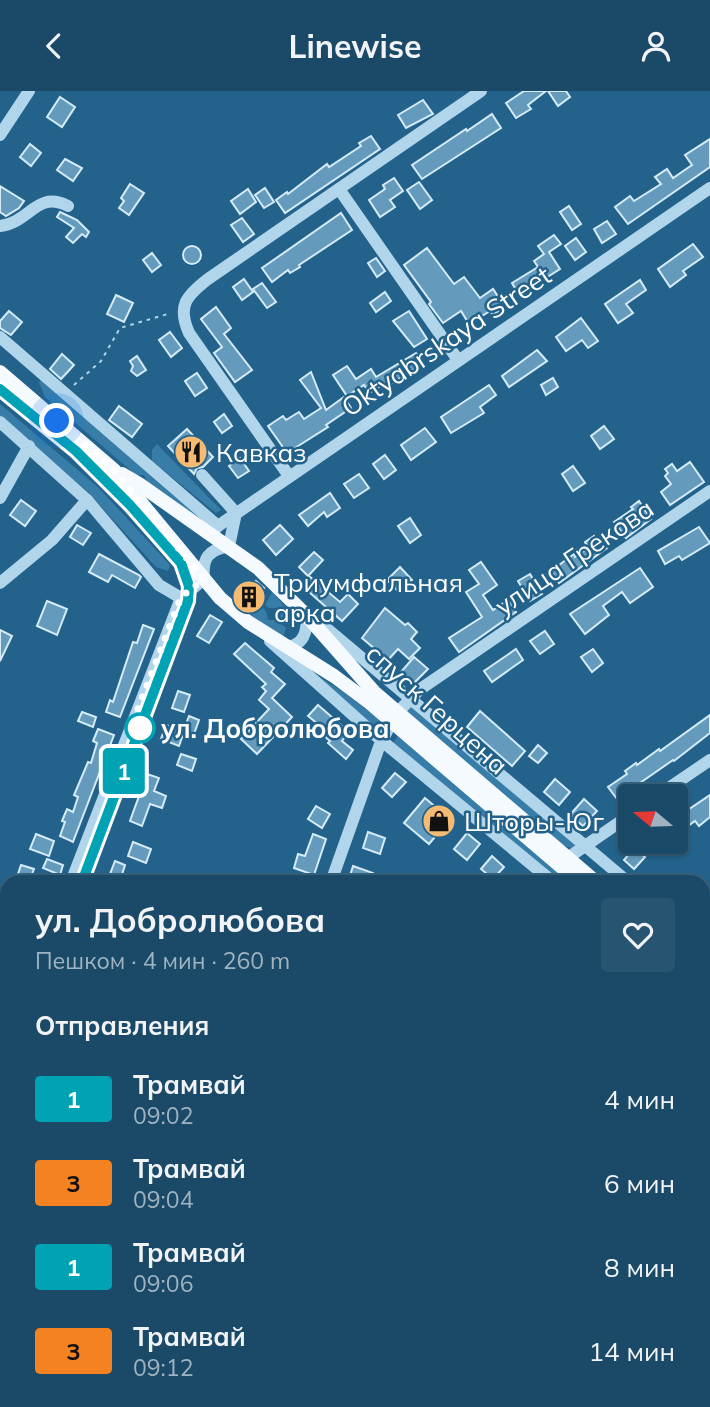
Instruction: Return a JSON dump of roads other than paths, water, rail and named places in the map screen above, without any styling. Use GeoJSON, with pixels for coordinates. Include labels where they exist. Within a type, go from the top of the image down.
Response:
{"type":"FeatureCollection","features":[{"type":"Feature","properties":{"kind":"main road","name":"спуск Герцена"},"geometry":{"type":"LineString","coordinates":[[0,372],[114,470],[220,598],[248,622],[395,716],[588,875]]}},
{"type":"Feature","properties":{"kind":"main road","name":"спуск Герцена"},"geometry":{"type":"LineString","coordinates":[[114,470],[215,530],[229,547],[258,568],[307,615],[395,716],[569,875]]}},
{"type":"Feature","properties":{"kind":"street"},"geometry":{"type":"LineString","coordinates":[[0,135],[29,91]]}},
{"type":"Feature","properties":{"kind":"street"},"geometry":{"type":"LineString","coordinates":[[289,476],[188,333],[183,320],[183,310],[192,292],[208,279],[481,91]]}},
{"type":"Feature","properties":{"kind":"street","name":"Oktyabrskaya Street"},"geometry":{"type":"LineString","coordinates":[[215,530],[289,476],[710,188]]}},
{"type":"Feature","properties":{"kind":"street"},"geometry":{"type":"LineString","coordinates":[[339,189],[458,360]]}},
{"type":"Feature","properties":{"kind":"street"},"geometry":{"type":"LineString","coordinates":[[0,226],[11,225],[41,203],[51,200],[68,206]]}},
{"type":"Feature","properties":{"kind":"street","name":"спуск Герцена"},"geometry":{"type":"LineString","coordinates":[[0,337],[215,530]]}},
{"type":"Feature","properties":{"kind":"street"},"geometry":{"type":"LineString","coordinates":[[0,422],[87,500],[159,585],[181,597]]}},
{"type":"Feature","properties":{"kind":"street"},"geometry":{"type":"LineString","coordinates":[[0,498],[29,446]]}},
{"type":"Feature","properties":{"kind":"street"},"geometry":{"type":"LineString","coordinates":[[74,875],[181,597],[204,579],[203,566],[209,555],[220,548],[229,547],[236,513],[202,475]]}},
{"type":"Feature","properties":{"kind":"street","name":"улица Грекова"},"geometry":{"type":"LineString","coordinates":[[334,875],[382,741],[395,716],[419,690],[710,491]]}},
{"type":"Feature","properties":{"kind":"street"},"geometry":{"type":"LineString","coordinates":[[0,583],[52,540],[87,500]]}},
{"type":"Feature","properties":{"kind":"street"},"geometry":{"type":"LineString","coordinates":[[282,591],[620,875]]}},
{"type":"Feature","properties":{"kind":"street"},"geometry":{"type":"LineString","coordinates":[[285,647],[294,646],[305,636],[307,615]]}},
{"type":"Feature","properties":{"kind":"street"},"geometry":{"type":"LineString","coordinates":[[248,622],[382,741],[545,875]]}},
{"type":"Feature","properties":{"kind":"street"},"geometry":{"type":"LineString","coordinates":[[675,784],[710,760]]}},
{"type":"Feature","properties":{"kind":"street"},"geometry":{"type":"LineString","coordinates":[[569,857],[618,823]]}},
{"type":"Feature","properties":{"kind":"tram line"},"geometry":{"type":"LineString","coordinates":[[0,389],[76,451],[130,505],[181,563],[189,586],[188,601],[85,875]]}},
{"type":"Feature","properties":{"kind":"tram line","name":"1"},"geometry":{"type":"LineString","coordinates":[[0,389],[76,451],[130,505],[181,563],[189,586],[188,601],[85,875]]}},
{"type":"Feature","properties":{"kind":"place","name":"Кавказ"},"geometry":{"type":"Point","coordinates":[191,452]}},
{"type":"Feature","properties":{"kind":"place","name":"Триумфальная арка"},"geometry":{"type":"Point","coordinates":[249,597]}},
{"type":"Feature","properties":{"kind":"place","name":"ул. Добролюбова"},"geometry":{"type":"Point","coordinates":[140,728]}},
{"type":"Feature","properties":{"kind":"place","name":"Шторы-Юг"},"geometry":{"type":"Point","coordinates":[439,821]}}]}
